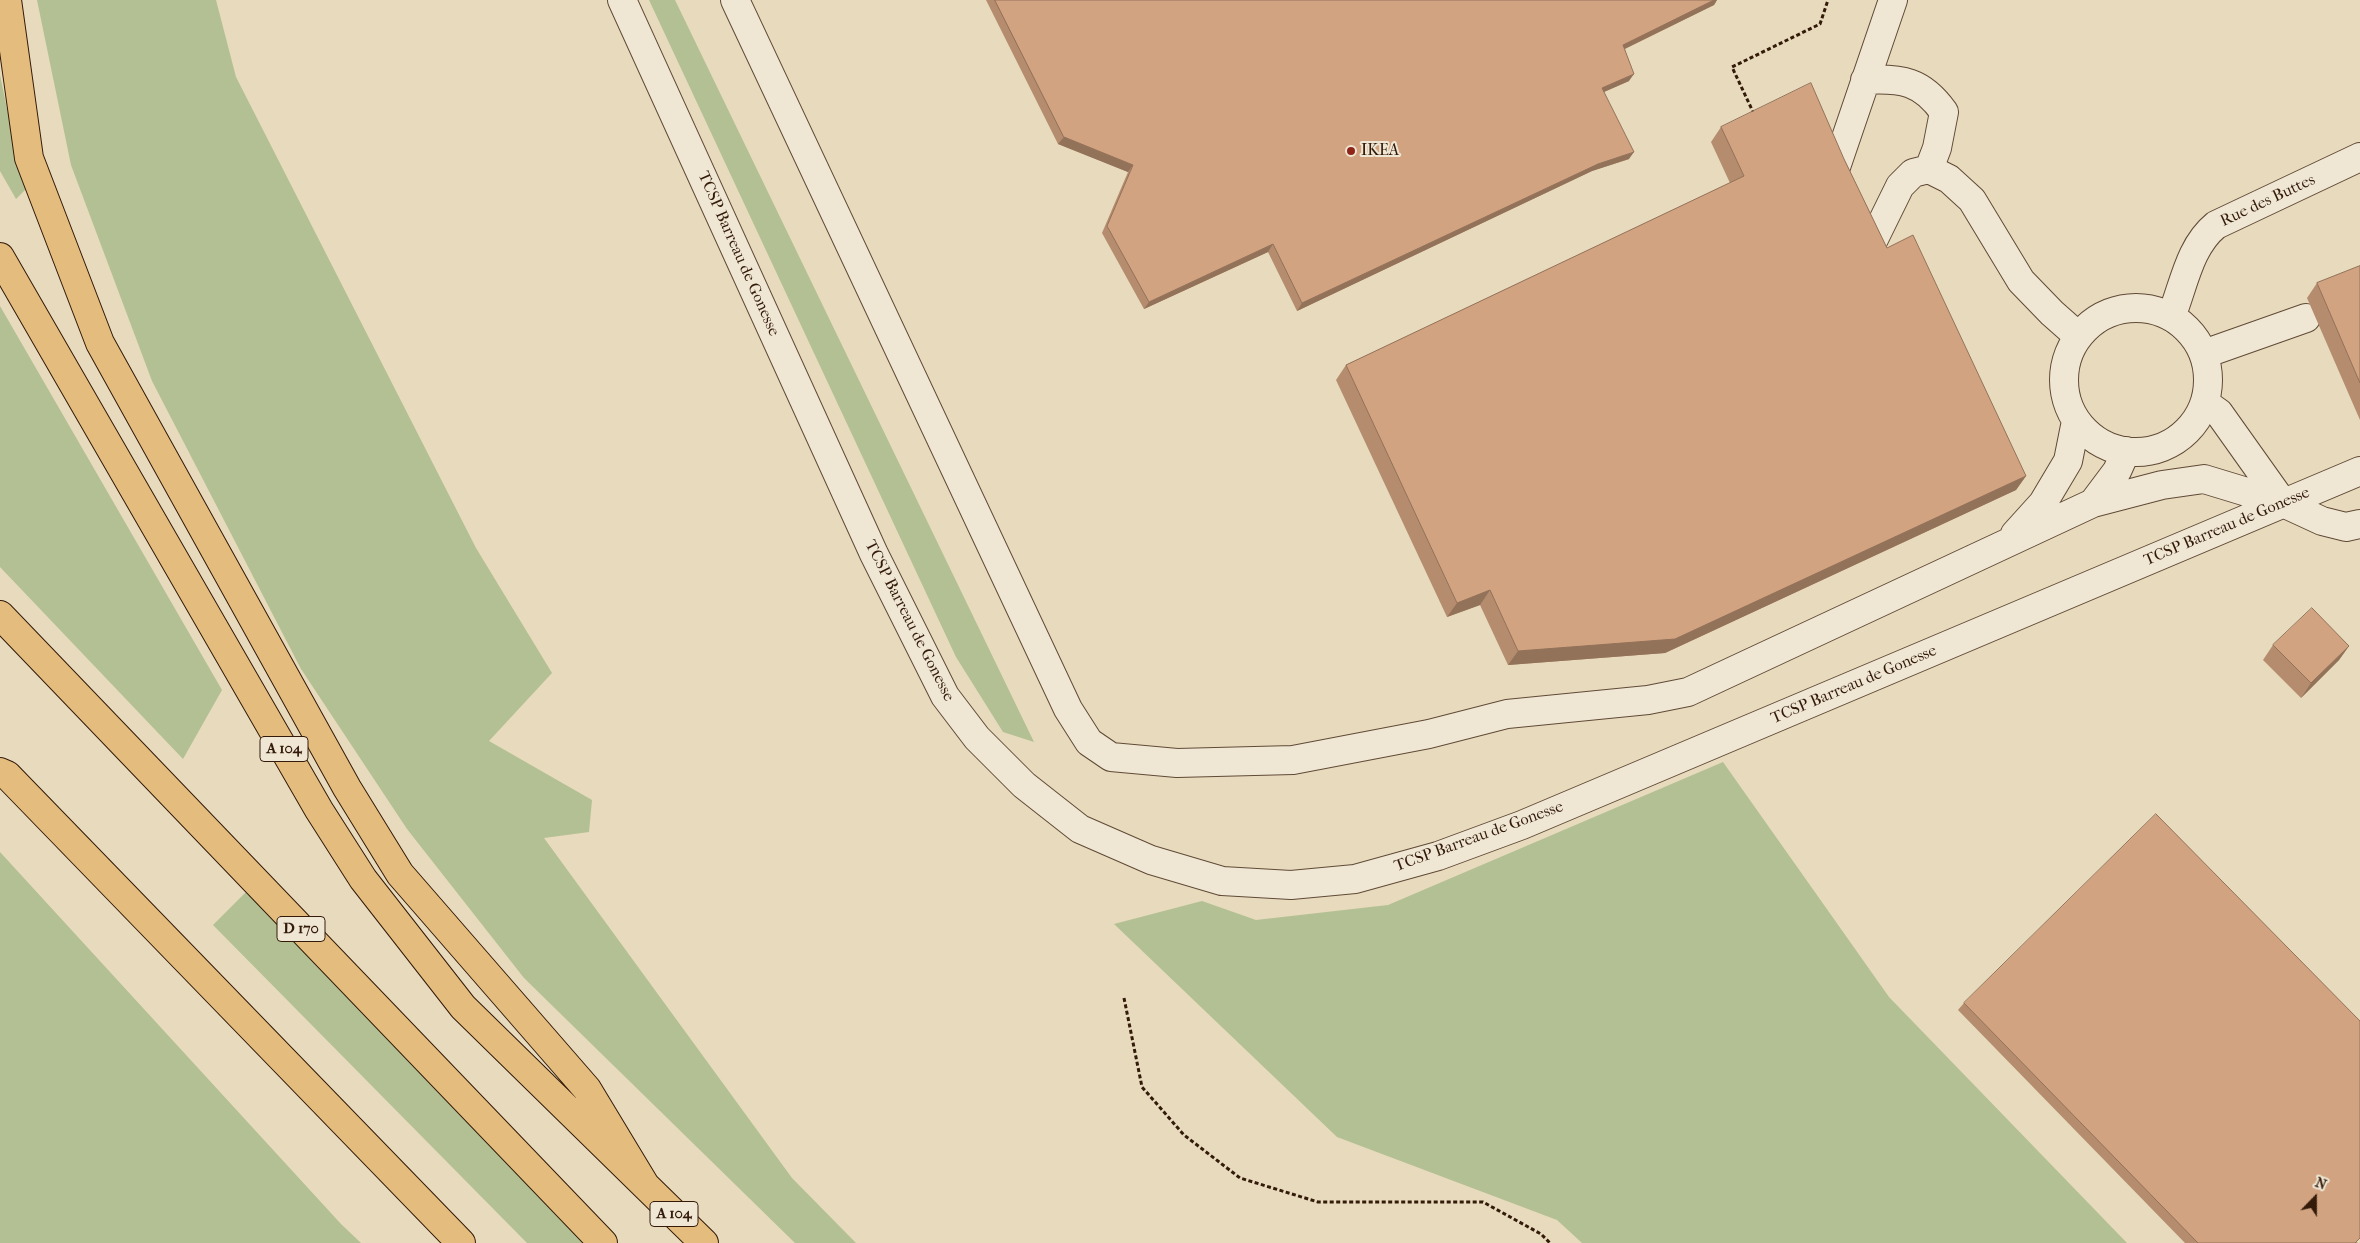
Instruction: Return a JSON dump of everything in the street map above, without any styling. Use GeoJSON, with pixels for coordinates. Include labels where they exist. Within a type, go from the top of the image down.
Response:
{"type":"FeatureCollection","features":[{"type":"Feature","properties":{"kind":"highway"},"geometry":{"type":"LineString","coordinates":[[8,0],[29,158],[100,343],[347,788],[400,874],[587,1089],[645,1184]]}},
{"type":"Feature","properties":{"kind":"highway","name":"A 104"},"geometry":{"type":"LineString","coordinates":[[0,257],[314,802],[363,879],[463,1006],[704,1243]]}},
{"type":"Feature","properties":{"kind":"highway","name":"D 170"},"geometry":{"type":"LineString","coordinates":[[0,615],[603,1243]]}},
{"type":"Feature","properties":{"kind":"highway"},"geometry":{"type":"LineString","coordinates":[[2,767],[461,1243]]}},
{"type":"Feature","properties":{"kind":"street","name":"TCSP Barreau de Gonesse"},"geometry":{"type":"LineString","coordinates":[[622,0],[874,554],[945,696],[983,745],[1024,785],[1080,830],[1150,860],[1222,881],[1291,886],[1356,879],[1438,856],[1522,825],[2360,471]]}},
{"type":"Feature","properties":{"kind":"street"},"geometry":{"type":"LineString","coordinates":[[735,0],[1068,709],[1089,742],[1111,757],[1176,763],[1293,760],[1429,734],[1507,714],[1648,700],[1688,692],[2093,503],[2162,485],[2204,478],[2283,504],[2322,521],[2346,527],[2360,524]]}},
{"type":"Feature","properties":{"kind":"street"},"geometry":{"type":"LineString","coordinates":[[1834,173],[1893,0]]}},
{"type":"Feature","properties":{"kind":"street"},"geometry":{"type":"LineString","coordinates":[[1865,80],[1895,78],[1931,94],[1936,100],[1944,112],[1937,148],[1929,169]]}},
{"type":"Feature","properties":{"kind":"street","name":"Rue des Buttes"},"geometry":{"type":"LineString","coordinates":[[2171,316],[2190,261],[2203,236],[2216,225],[2360,158]]}},
{"type":"Feature","properties":{"kind":"street"},"geometry":{"type":"LineString","coordinates":[[1870,247],[1900,186],[1914,173],[1929,169],[1949,179],[1972,200],[2021,281],[2052,313],[2078,336]]}},
{"type":"Feature","properties":{"kind":"street"},"geometry":{"type":"LineString","coordinates":[[2132,308],[2152,309],[2171,316],[2197,339],[2204,354],[2208,378],[2205,403],[2197,421],[2183,436],[2166,447],[2146,452],[2126,451],[2107,446],[2090,435],[2076,421],[2067,400],[2063,378],[2068,356],[2078,336],[2093,321],[2111,312],[2132,308]]}},
{"type":"Feature","properties":{"kind":"street"},"geometry":{"type":"LineString","coordinates":[[2204,354],[2306,318]]}},
{"type":"Feature","properties":{"kind":"street"},"geometry":{"type":"LineString","coordinates":[[2205,403],[2219,412],[2283,504]]}},
{"type":"Feature","properties":{"kind":"street"},"geometry":{"type":"LineString","coordinates":[[2009,541],[2043,503],[2068,461],[2076,421]]}},
{"type":"Feature","properties":{"kind":"street"},"geometry":{"type":"LineString","coordinates":[[2093,503],[2117,471],[2126,451]]}},
{"type":"Feature","properties":{"kind":"path"},"geometry":{"type":"LineString","coordinates":[[1756,120],[1732,67],[1820,24],[1828,0]]}},
{"type":"Feature","properties":{"kind":"path"},"geometry":{"type":"LineString","coordinates":[[1124,998],[1142,1087],[1184,1134],[1240,1178],[1318,1202],[1483,1202],[1541,1234],[1550,1243]]}},
{"type":"Feature","properties":{"kind":"green space"},"geometry":{"type":"Polygon","coordinates":[[[37,0],[216,0],[236,77],[476,548],[552,673],[489,741],[592,800],[589,832],[544,838],[792,1178],[856,1243],[795,1243],[524,978],[407,829],[301,669],[152,381],[71,165],[37,0]]]}},
{"type":"Feature","properties":{"kind":"green space"},"geometry":{"type":"Polygon","coordinates":[[[649,0],[675,0],[1034,742],[1003,732],[956,657],[649,0]]]}},
{"type":"Feature","properties":{"kind":"green space"},"geometry":{"type":"Polygon","coordinates":[[[0,75],[15,147],[30,185],[16,199],[0,171],[0,75]]]}},
{"type":"Feature","properties":{"kind":"green space"},"geometry":{"type":"Polygon","coordinates":[[[0,306],[222,690],[183,759],[0,567],[0,306]]]}},
{"type":"Feature","properties":{"kind":"green space"},"geometry":{"type":"Polygon","coordinates":[[[1723,762],[1889,997],[2127,1243],[1582,1243],[1557,1220],[1337,1137],[1114,924],[1202,901],[1256,920],[1388,905],[1723,762]]]}},
{"type":"Feature","properties":{"kind":"green space"},"geometry":{"type":"Polygon","coordinates":[[[0,852],[341,1224],[361,1243],[0,1243],[0,852]]]}},
{"type":"Feature","properties":{"kind":"green space"},"geometry":{"type":"Polygon","coordinates":[[[246,892],[592,1243],[527,1243],[213,925],[246,892]]]}},
{"type":"Feature","properties":{"kind":"building","name":"IKEA"},"geometry":{"type":"Polygon","coordinates":[[[995,0],[1714,0],[1623,45],[1634,74],[1602,88],[1634,152],[1598,164],[1302,303],[1273,244],[1149,302],[1107,226],[1133,165],[1064,137],[995,0]]]}},
{"type":"Feature","properties":{"kind":"building"},"geometry":{"type":"Polygon","coordinates":[[[1811,83],[1844,159],[1887,248],[1913,235],[2026,476],[1675,639],[1518,651],[1490,590],[1457,603],[1346,365],[1744,176],[1721,127],[1811,83]]]}},
{"type":"Feature","properties":{"kind":"building"},"geometry":{"type":"Polygon","coordinates":[[[2360,266],[2360,383],[2317,283],[2360,266]]]}},
{"type":"Feature","properties":{"kind":"building"},"geometry":{"type":"Polygon","coordinates":[[[2312,608],[2349,646],[2311,683],[2273,645],[2312,608]]]}},
{"type":"Feature","properties":{"kind":"building"},"geometry":{"type":"Polygon","coordinates":[[[2156,814],[2360,1021],[2360,1238],[2355,1243],[2198,1243],[1964,1003],[2156,814]]]}},
{"type":"Feature","properties":{"kind":"place","name":"IKEA"},"geometry":{"type":"Point","coordinates":[1351,151]}}]}
